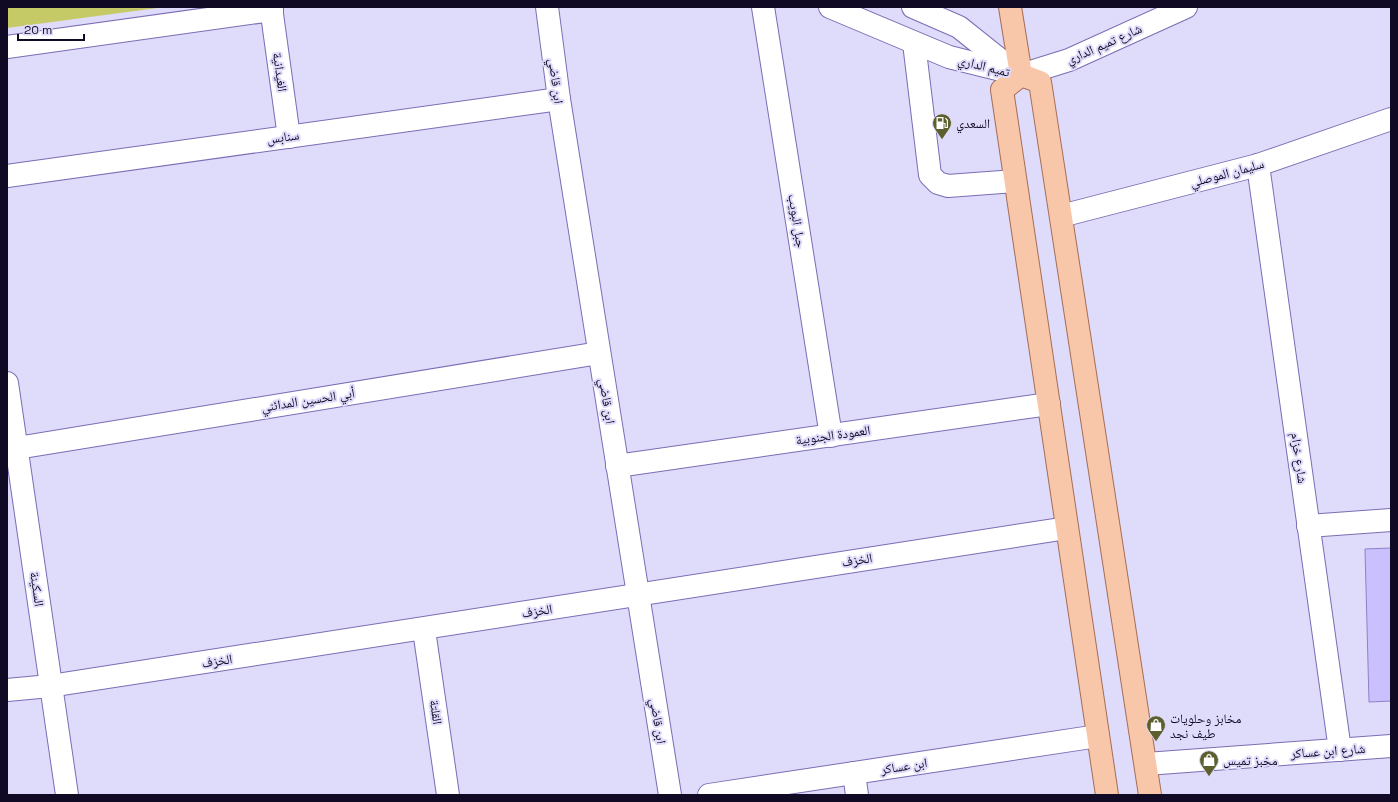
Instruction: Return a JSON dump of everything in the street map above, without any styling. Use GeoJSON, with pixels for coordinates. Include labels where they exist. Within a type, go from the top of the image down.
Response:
{"type":"FeatureCollection","features":[{"type":"Feature","properties":{"kind":"main road"},"geometry":{"type":"LineString","coordinates":[[1010,7],[1021,75]]}},
{"type":"Feature","properties":{"kind":"main road"},"geometry":{"type":"LineString","coordinates":[[1021,75],[1002,90],[1106,795]]}},
{"type":"Feature","properties":{"kind":"main road"},"geometry":{"type":"LineString","coordinates":[[1021,75],[1040,82],[1150,795]]}},
{"type":"Feature","properties":{"kind":"street","name":"ابن قاضي"},"geometry":{"type":"LineString","coordinates":[[547,7],[558,99],[670,795]]}},
{"type":"Feature","properties":{"kind":"street","name":"جبل البويب"},"geometry":{"type":"LineString","coordinates":[[763,7],[831,436]]}},
{"type":"Feature","properties":{"kind":"street","name":"تميم الداري"},"geometry":{"type":"LineString","coordinates":[[830,7],[949,57],[1021,75]]}},
{"type":"Feature","properties":{"kind":"street","name":"تميم الداري"},"geometry":{"type":"LineString","coordinates":[[913,7],[959,27],[1021,75]]}},
{"type":"Feature","properties":{"kind":"street","name":"شارع تميم الداري"},"geometry":{"type":"LineString","coordinates":[[1021,75],[1069,60],[1186,7]]}},
{"type":"Feature","properties":{"kind":"street"},"geometry":{"type":"LineString","coordinates":[[7,47],[271,9]]}},
{"type":"Feature","properties":{"kind":"street","name":"الغيدانية"},"geometry":{"type":"LineString","coordinates":[[271,9],[289,137]]}},
{"type":"Feature","properties":{"kind":"street"},"geometry":{"type":"LineString","coordinates":[[914,43],[930,175],[938,183],[948,186],[1015,181]]}},
{"type":"Feature","properties":{"kind":"street","name":"سنابس"},"geometry":{"type":"LineString","coordinates":[[7,176],[558,99]]}},
{"type":"Feature","properties":{"kind":"street","name":"سليمان الموصلي"},"geometry":{"type":"LineString","coordinates":[[1061,216],[1258,166],[1391,119]]}},
{"type":"Feature","properties":{"kind":"street","name":"شارع خزام"},"geometry":{"type":"LineString","coordinates":[[1258,166],[1340,750]]}},
{"type":"Feature","properties":{"kind":"street","name":"أبي الحسين المدائني"},"geometry":{"type":"LineString","coordinates":[[17,448],[599,353]]}},
{"type":"Feature","properties":{"kind":"street","name":"السكينة"},"geometry":{"type":"LineString","coordinates":[[7,383],[67,795]]}},
{"type":"Feature","properties":{"kind":"street","name":"العمودة الجنوبية"},"geometry":{"type":"LineString","coordinates":[[617,466],[1049,404]]}},
{"type":"Feature","properties":{"kind":"street"},"geometry":{"type":"LineString","coordinates":[[1308,526],[1391,520]]}},
{"type":"Feature","properties":{"kind":"street","name":"الخزف"},"geometry":{"type":"LineString","coordinates":[[7,690],[50,686],[424,630],[638,594],[1067,528]]}},
{"type":"Feature","properties":{"kind":"street","name":"القلتة"},"geometry":{"type":"LineString","coordinates":[[424,630],[448,795]]}},
{"type":"Feature","properties":{"kind":"street","name":"ابن عساكر"},"geometry":{"type":"LineString","coordinates":[[709,795],[1098,736]]}},
{"type":"Feature","properties":{"kind":"street","name":"شارع ابن عساكر"},"geometry":{"type":"LineString","coordinates":[[1146,764],[1391,746]]}},
{"type":"Feature","properties":{"kind":"street"},"geometry":{"type":"LineString","coordinates":[[854,773],[857,795]]}},
{"type":"Feature","properties":{"kind":"green space"},"geometry":{"type":"Polygon","coordinates":[[[7,7],[165,7],[7,28],[7,7]]]}},
{"type":"Feature","properties":{"kind":"building"},"geometry":{"type":"Polygon","coordinates":[[[1391,548],[1391,701],[1369,702],[1365,549],[1391,548]]]}},
{"type":"Feature","properties":{"kind":"place","name":"السعدي"},"geometry":{"type":"Point","coordinates":[942,140]}},
{"type":"Feature","properties":{"kind":"place","name":"مخابز وحلويات طيف نجد"},"geometry":{"type":"Point","coordinates":[1156,742]}},
{"type":"Feature","properties":{"kind":"place","name":"مخبز تميس"},"geometry":{"type":"Point","coordinates":[1209,777]}}]}
